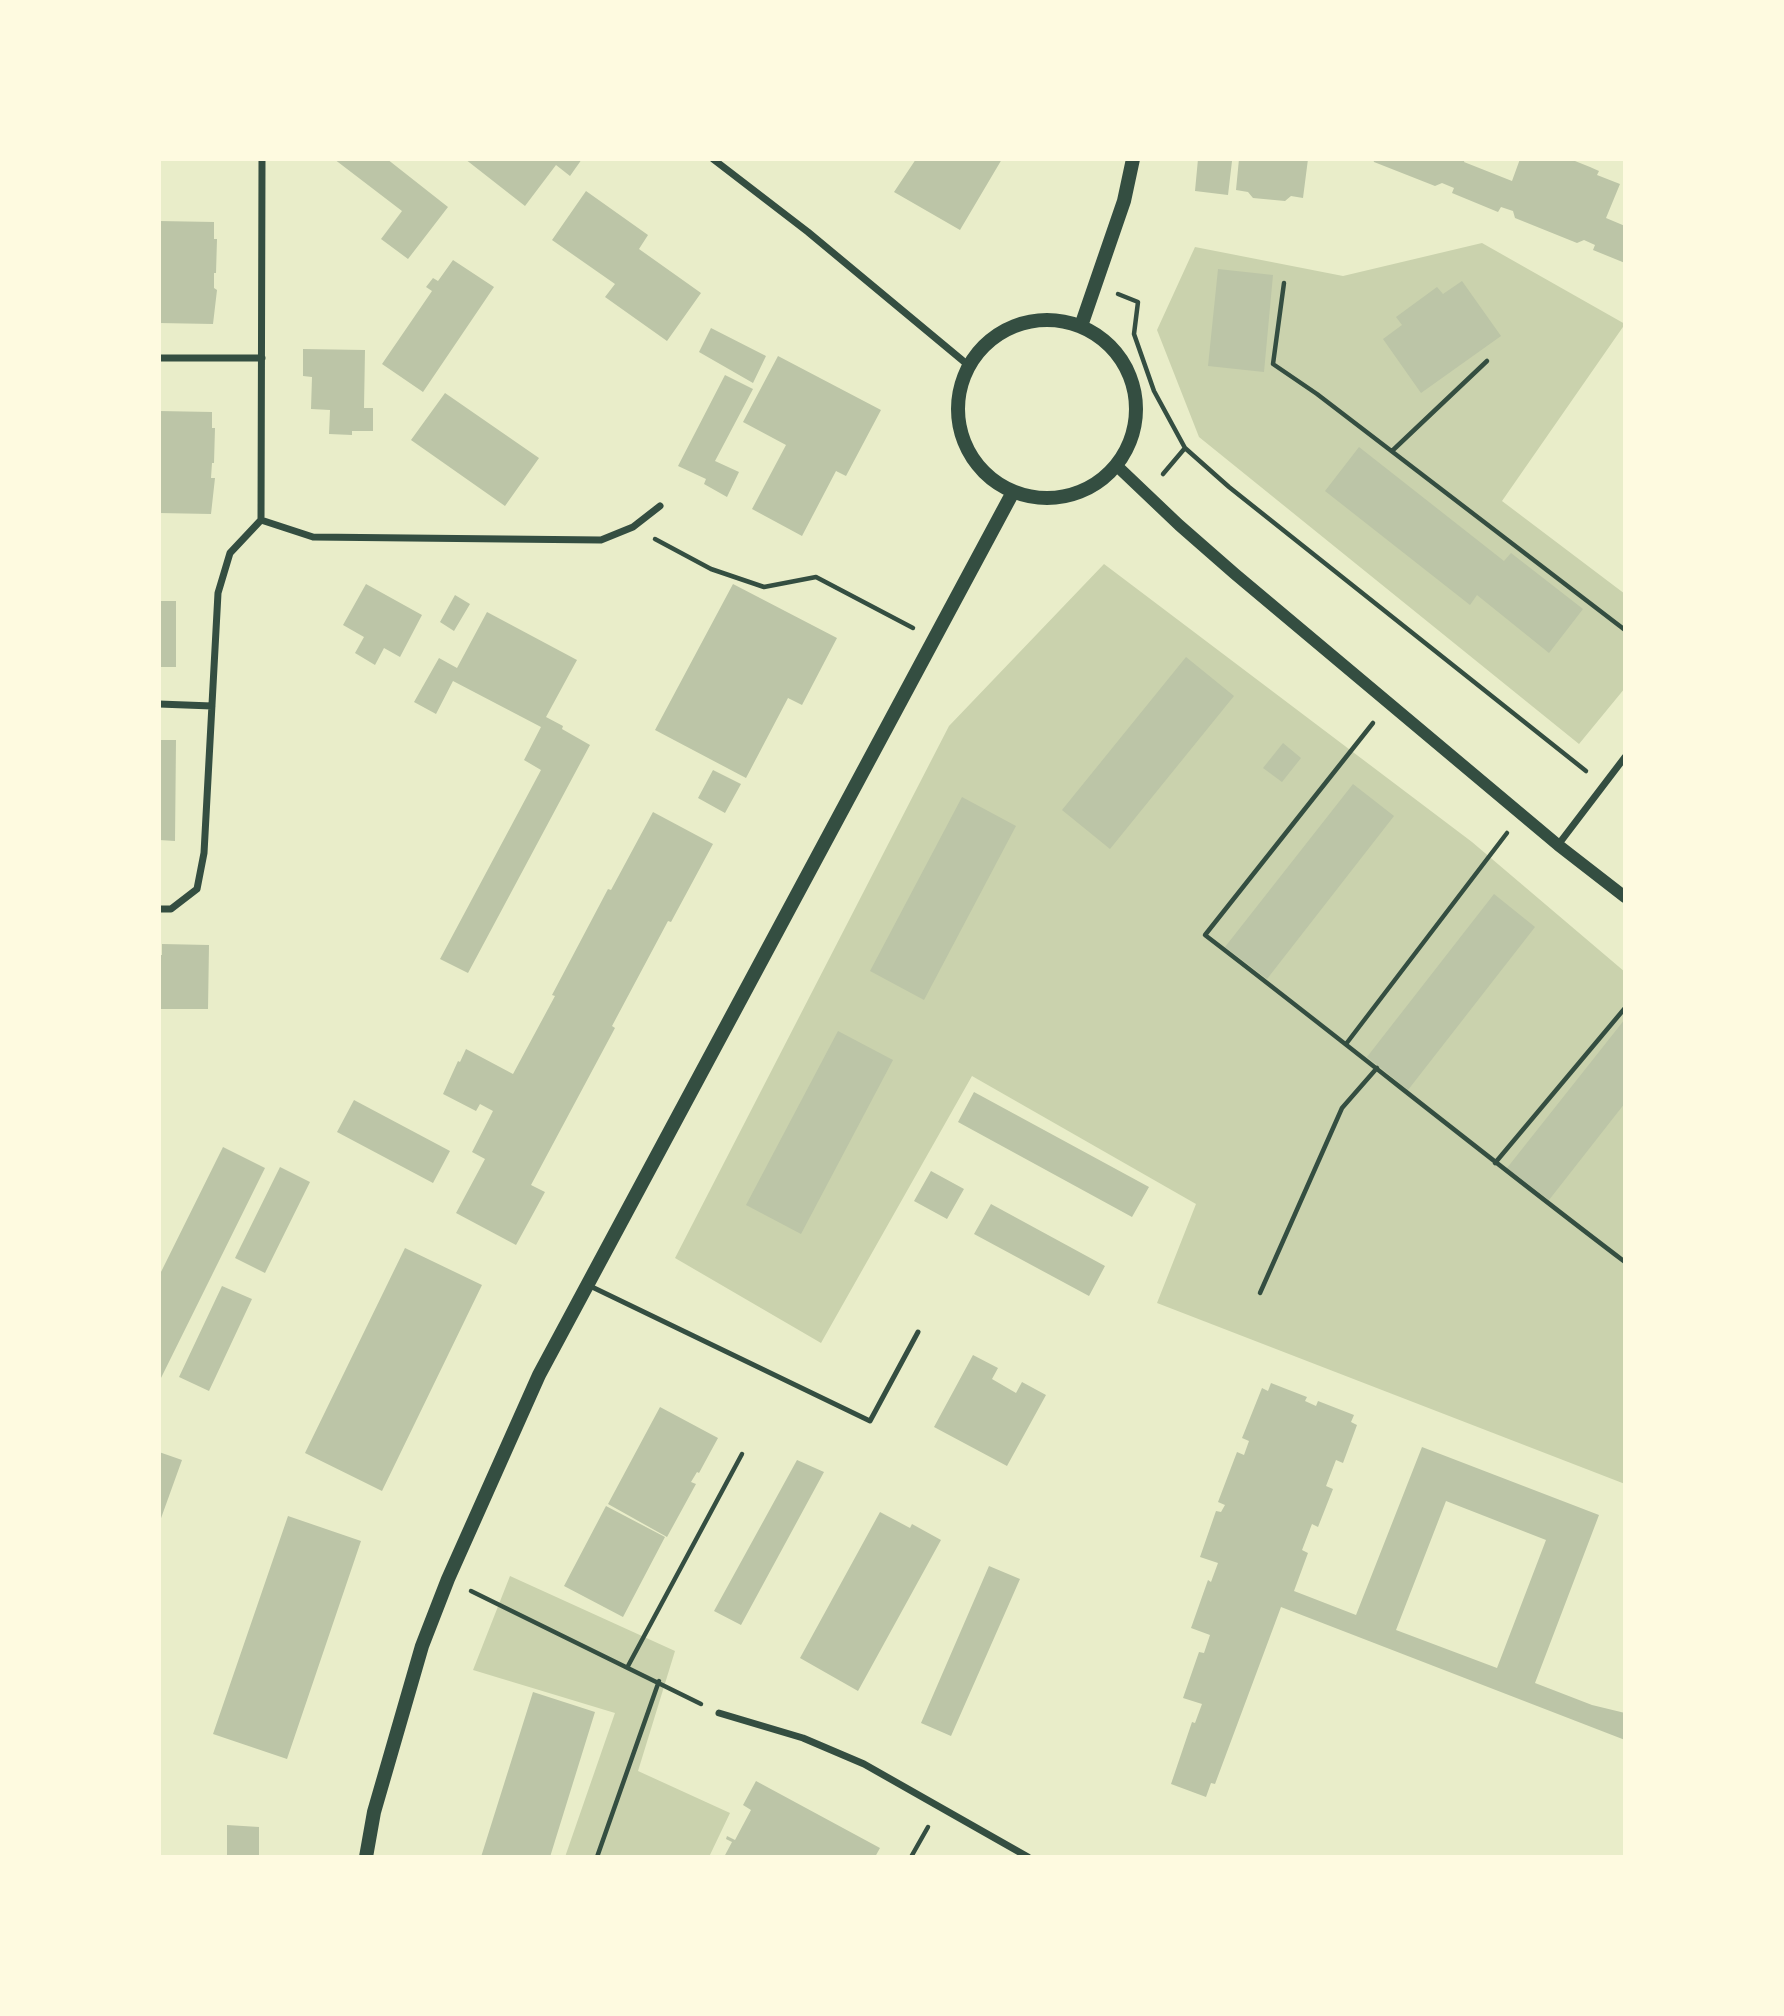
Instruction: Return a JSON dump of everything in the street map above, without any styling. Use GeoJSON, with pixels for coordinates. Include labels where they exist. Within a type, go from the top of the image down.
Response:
{"type":"FeatureCollection","features":[{"type":"Feature","properties":{"kind":"main road"},"geometry":{"type":"LineString","coordinates":[[1081,326],[1124,201],[1133,159]]}},
{"type":"Feature","properties":{"kind":"main road"},"geometry":{"type":"LineString","coordinates":[[1056,320],[1081,326],[1105,340],[1123,362],[1134,387],[1137,415],[1131,442],[1117,466],[1095,485],[1069,496],[1041,499],[1013,492],[987,476],[968,452],[958,424],[958,393],[968,365],[985,344],[1005,329],[1030,321],[1056,320]]}},
{"type":"Feature","properties":{"kind":"main road"},"geometry":{"type":"LineString","coordinates":[[366,1857],[374,1812],[422,1646],[448,1580],[539,1375],[1013,492]]}},
{"type":"Feature","properties":{"kind":"street"},"geometry":{"type":"LineString","coordinates":[[159,909],[171,909],[197,890],[204,853],[218,593],[229,553],[261,520],[262,159]]}},
{"type":"Feature","properties":{"kind":"street"},"geometry":{"type":"LineString","coordinates":[[713,159],[808,232],[968,365]]}},
{"type":"Feature","properties":{"kind":"street"},"geometry":{"type":"LineString","coordinates":[[159,358],[262,358]]}},
{"type":"Feature","properties":{"kind":"street"},"geometry":{"type":"LineString","coordinates":[[1117,466],[1179,525],[1558,845],[1625,897]]}},
{"type":"Feature","properties":{"kind":"street"},"geometry":{"type":"LineString","coordinates":[[261,520],[313,537],[601,540],[633,527],[660,506]]}},
{"type":"Feature","properties":{"kind":"street"},"geometry":{"type":"LineString","coordinates":[[159,704],[212,706]]}},
{"type":"Feature","properties":{"kind":"street"},"geometry":{"type":"LineString","coordinates":[[1558,845],[1625,757]]}},
{"type":"Feature","properties":{"kind":"street"},"geometry":{"type":"LineString","coordinates":[[719,1713],[803,1738],[864,1765],[1028,1857]]}},
{"type":"Feature","properties":{"kind":"lane"},"geometry":{"type":"LineString","coordinates":[[587,1285],[870,1421],[918,1332]]}},
{"type":"Feature","properties":{"kind":"path"},"geometry":{"type":"LineString","coordinates":[[1284,283],[1273,364],[1317,394],[1625,630]]}},
{"type":"Feature","properties":{"kind":"path"},"geometry":{"type":"LineString","coordinates":[[1095,284],[1139,302],[1134,334],[1154,391],[1185,448],[1229,487],[1603,785]]}},
{"type":"Feature","properties":{"kind":"path"},"geometry":{"type":"LineString","coordinates":[[1392,452],[1488,360]]}},
{"type":"Feature","properties":{"kind":"path"},"geometry":{"type":"LineString","coordinates":[[1147,492],[1185,448]]}},
{"type":"Feature","properties":{"kind":"path"},"geometry":{"type":"LineString","coordinates":[[633,527],[711,569],[764,587],[816,577],[933,639]]}},
{"type":"Feature","properties":{"kind":"path"},"geometry":{"type":"LineString","coordinates":[[1389,703],[1205,936],[1625,1262]]}},
{"type":"Feature","properties":{"kind":"path"},"geometry":{"type":"LineString","coordinates":[[1346,1044],[1521,814]]}},
{"type":"Feature","properties":{"kind":"path"},"geometry":{"type":"LineString","coordinates":[[1495,1163],[1625,1008]]}},
{"type":"Feature","properties":{"kind":"path"},"geometry":{"type":"LineString","coordinates":[[1260,1293],[1342,1108],[1377,1069]]}},
{"type":"Feature","properties":{"kind":"path"},"geometry":{"type":"LineString","coordinates":[[628,1666],[742,1454]]}},
{"type":"Feature","properties":{"kind":"path"},"geometry":{"type":"LineString","coordinates":[[448,1580],[659,1681],[719,1713]]}},
{"type":"Feature","properties":{"kind":"path"},"geometry":{"type":"LineString","coordinates":[[597,1857],[659,1681]]}},
{"type":"Feature","properties":{"kind":"path"},"geometry":{"type":"LineString","coordinates":[[911,1857],[939,1807]]}},
{"type":"Feature","properties":{"kind":"green space"},"geometry":{"type":"Polygon","coordinates":[[[1482,243],[1625,324],[1502,501],[1625,594],[1625,688],[1579,744],[1199,437],[1157,330],[1195,247],[1343,276],[1482,243]]]}},
{"type":"Feature","properties":{"kind":"green space"},"geometry":{"type":"Polygon","coordinates":[[[1104,564],[1472,842],[1625,972],[1625,1484],[1157,1303],[1196,1204],[972,1076],[821,1343],[675,1258],[949,726],[1104,564]]]}},
{"type":"Feature","properties":{"kind":"green space"},"geometry":{"type":"Polygon","coordinates":[[[510,1576],[675,1651],[638,1771],[730,1813],[709,1857],[565,1857],[615,1713],[473,1670],[510,1576]]]}},
{"type":"Feature","properties":{"kind":"building"},"geometry":{"type":"Polygon","coordinates":[[[334,159],[387,159],[448,207],[408,259],[381,239],[402,211],[334,159]]]}},
{"type":"Feature","properties":{"kind":"building"},"geometry":{"type":"Polygon","coordinates":[[[465,159],[582,159],[570,176],[556,165],[525,206],[465,159]]]}},
{"type":"Feature","properties":{"kind":"building"},"geometry":{"type":"Polygon","coordinates":[[[916,159],[1002,159],[960,230],[894,192],[916,159]]]}},
{"type":"Feature","properties":{"kind":"building"},"geometry":{"type":"Polygon","coordinates":[[[1198,159],[1232,161],[1228,195],[1195,191],[1198,159]]]}},
{"type":"Feature","properties":{"kind":"building"},"geometry":{"type":"Polygon","coordinates":[[[1239,159],[1308,159],[1303,198],[1291,196],[1285,201],[1253,198],[1248,192],[1236,190],[1239,159]]]}},
{"type":"Feature","properties":{"kind":"building"},"geometry":{"type":"Polygon","coordinates":[[[1373,159],[1465,159],[1464,162],[1512,181],[1520,159],[1570,159],[1590,167],[1599,171],[1597,175],[1620,184],[1606,218],[1625,226],[1625,263],[1593,250],[1595,245],[1584,240],[1577,243],[1515,218],[1513,211],[1501,207],[1498,212],[1452,193],[1454,188],[1442,183],[1435,186],[1374,162],[1373,159]]]}},
{"type":"Feature","properties":{"kind":"building"},"geometry":{"type":"Polygon","coordinates":[[[586,191],[648,235],[639,249],[701,293],[667,341],[605,297],[615,284],[552,240],[586,191]]]}},
{"type":"Feature","properties":{"kind":"building"},"geometry":{"type":"Polygon","coordinates":[[[159,221],[214,222],[214,239],[217,239],[214,288],[217,290],[213,324],[159,323],[159,221]]]}},
{"type":"Feature","properties":{"kind":"building"},"geometry":{"type":"Polygon","coordinates":[[[453,260],[494,287],[423,392],[382,364],[432,291],[426,287],[433,278],[438,281],[453,260]]]}},
{"type":"Feature","properties":{"kind":"building"},"geometry":{"type":"Polygon","coordinates":[[[1218,269],[1273,275],[1264,372],[1208,366],[1218,269]]]}},
{"type":"Feature","properties":{"kind":"building"},"geometry":{"type":"Polygon","coordinates":[[[1462,281],[1501,336],[1421,393],[1383,339],[1402,325],[1396,317],[1437,287],[1443,294],[1462,281]]]}},
{"type":"Feature","properties":{"kind":"building"},"geometry":{"type":"Polygon","coordinates":[[[711,328],[766,356],[753,383],[699,352],[711,328]]]}},
{"type":"Feature","properties":{"kind":"building"},"geometry":{"type":"Polygon","coordinates":[[[303,349],[365,350],[364,408],[373,408],[373,431],[352,431],[352,435],[329,434],[330,410],[311,409],[312,377],[303,376],[303,349]]]}},
{"type":"Feature","properties":{"kind":"building"},"geometry":{"type":"Polygon","coordinates":[[[778,356],[881,410],[846,476],[836,471],[802,536],[752,509],[786,445],[743,422],[778,356]]]}},
{"type":"Feature","properties":{"kind":"building"},"geometry":{"type":"Polygon","coordinates":[[[725,375],[753,389],[715,461],[739,472],[727,497],[704,484],[706,479],[678,466],[725,375]]]}},
{"type":"Feature","properties":{"kind":"building"},"geometry":{"type":"Polygon","coordinates":[[[445,393],[539,458],[505,506],[411,440],[445,393]]]}},
{"type":"Feature","properties":{"kind":"building"},"geometry":{"type":"Polygon","coordinates":[[[159,411],[212,412],[212,428],[215,428],[211,478],[215,478],[211,514],[159,513],[159,411]]]}},
{"type":"Feature","properties":{"kind":"building"},"geometry":{"type":"Polygon","coordinates":[[[1359,447],[1504,561],[1511,553],[1583,609],[1549,653],[1477,595],[1470,605],[1325,491],[1359,447]]]}},
{"type":"Feature","properties":{"kind":"building"},"geometry":{"type":"Polygon","coordinates":[[[366,584],[422,615],[400,657],[384,648],[375,665],[355,653],[364,637],[343,625],[366,584]]]}},
{"type":"Feature","properties":{"kind":"building"},"geometry":{"type":"Polygon","coordinates":[[[733,584],[837,638],[802,705],[788,698],[746,778],[655,730],[733,584]]]}},
{"type":"Feature","properties":{"kind":"building"},"geometry":{"type":"Polygon","coordinates":[[[455,595],[470,604],[454,631],[440,622],[455,595]]]}},
{"type":"Feature","properties":{"kind":"building"},"geometry":{"type":"Polygon","coordinates":[[[159,601],[176,601],[176,667],[159,667],[159,601]]]}},
{"type":"Feature","properties":{"kind":"building"},"geometry":{"type":"Polygon","coordinates":[[[487,612],[577,660],[546,717],[590,745],[468,973],[440,959],[541,770],[524,760],[541,727],[453,681],[436,714],[414,702],[439,658],[457,668],[487,612]]]}},
{"type":"Feature","properties":{"kind":"building"},"geometry":{"type":"Polygon","coordinates":[[[1186,657],[1234,696],[1110,849],[1062,810],[1186,657]]]}},
{"type":"Feature","properties":{"kind":"building"},"geometry":{"type":"Polygon","coordinates":[[[159,740],[176,740],[175,841],[159,840],[159,740]]]}},
{"type":"Feature","properties":{"kind":"building"},"geometry":{"type":"Polygon","coordinates":[[[1283,743],[1301,758],[1282,782],[1263,768],[1283,743]]]}},
{"type":"Feature","properties":{"kind":"building"},"geometry":{"type":"Polygon","coordinates":[[[713,770],[741,784],[725,813],[698,798],[713,770]]]}},
{"type":"Feature","properties":{"kind":"building"},"geometry":{"type":"Polygon","coordinates":[[[1353,784],[1394,816],[1267,979],[1225,947],[1353,784]]]}},
{"type":"Feature","properties":{"kind":"building"},"geometry":{"type":"Polygon","coordinates":[[[962,797],[1016,826],[924,1000],[870,971],[962,797]]]}},
{"type":"Feature","properties":{"kind":"building"},"geometry":{"type":"Polygon","coordinates":[[[653,812],[713,844],[671,922],[668,921],[612,1026],[615,1028],[531,1185],[545,1192],[516,1245],[456,1213],[485,1159],[472,1152],[493,1111],[480,1104],[476,1111],[443,1094],[466,1049],[513,1074],[608,889],[611,890],[653,812]]]}},
{"type":"Feature","properties":{"kind":"building"},"geometry":{"type":"Polygon","coordinates":[[[1494,894],[1535,927],[1408,1090],[1367,1057],[1494,894]]]}},
{"type":"Feature","properties":{"kind":"building"},"geometry":{"type":"Polygon","coordinates":[[[162,944],[209,945],[208,1009],[161,1009],[159,955],[162,955],[162,944]]]}},
{"type":"Feature","properties":{"kind":"building"},"geometry":{"type":"Polygon","coordinates":[[[1625,1019],[1625,1103],[1549,1200],[1507,1168],[1625,1019]]]}},
{"type":"Feature","properties":{"kind":"building"},"geometry":{"type":"Polygon","coordinates":[[[838,1031],[893,1060],[801,1234],[746,1205],[838,1031]]]}},
{"type":"Feature","properties":{"kind":"building"},"geometry":{"type":"Polygon","coordinates":[[[974,1092],[1149,1187],[1132,1217],[958,1122],[974,1092]]]}},
{"type":"Feature","properties":{"kind":"building"},"geometry":{"type":"Polygon","coordinates":[[[354,1100],[450,1151],[433,1183],[337,1132],[354,1100]]]}},
{"type":"Feature","properties":{"kind":"building"},"geometry":{"type":"Polygon","coordinates":[[[223,1147],[265,1168],[159,1382],[159,1276],[223,1147]]]}},
{"type":"Feature","properties":{"kind":"building"},"geometry":{"type":"Polygon","coordinates":[[[280,1167],[310,1182],[265,1273],[235,1258],[280,1167]]]}},
{"type":"Feature","properties":{"kind":"building"},"geometry":{"type":"Polygon","coordinates":[[[931,1171],[964,1189],[947,1219],[914,1201],[931,1171]]]}},
{"type":"Feature","properties":{"kind":"building"},"geometry":{"type":"Polygon","coordinates":[[[991,1204],[1105,1266],[1089,1296],[974,1234],[991,1204]]]}},
{"type":"Feature","properties":{"kind":"building"},"geometry":{"type":"Polygon","coordinates":[[[405,1248],[482,1285],[382,1491],[305,1453],[405,1248]]]}},
{"type":"Feature","properties":{"kind":"building"},"geometry":{"type":"Polygon","coordinates":[[[222,1286],[252,1299],[209,1391],[179,1377],[222,1286]]]}},
{"type":"Feature","properties":{"kind":"building"},"geometry":{"type":"Polygon","coordinates":[[[973,1355],[998,1368],[992,1379],[1016,1393],[1022,1382],[1046,1395],[1007,1466],[934,1427],[973,1355]]]}},
{"type":"Feature","properties":{"kind":"building"},"geometry":{"type":"Polygon","coordinates":[[[1271,1383],[1307,1397],[1305,1401],[1316,1406],[1318,1401],[1354,1415],[1351,1422],[1357,1425],[1343,1463],[1336,1460],[1326,1486],[1333,1489],[1318,1527],[1312,1524],[1302,1550],[1308,1553],[1294,1591],[1356,1615],[1422,1447],[1599,1515],[1535,1683],[1592,1705],[1625,1713],[1625,1740],[1281,1607],[1215,1784],[1211,1783],[1206,1797],[1171,1784],[1192,1722],[1195,1723],[1202,1704],[1183,1698],[1199,1652],[1204,1653],[1210,1635],[1191,1628],[1208,1580],[1211,1582],[1218,1563],[1200,1557],[1216,1511],[1221,1512],[1225,1505],[1218,1502],[1237,1452],[1244,1455],[1249,1441],[1242,1438],[1262,1388],[1268,1391],[1271,1383]],[[1446,1501],[1396,1630],[1497,1668],[1546,1540],[1446,1501]]]}},
{"type":"Feature","properties":{"kind":"building"},"geometry":{"type":"Polygon","coordinates":[[[660,1407],[718,1438],[699,1473],[697,1472],[691,1482],[696,1484],[667,1537],[608,1504],[660,1407]]]}},
{"type":"Feature","properties":{"kind":"building"},"geometry":{"type":"Polygon","coordinates":[[[159,1452],[182,1460],[160,1521],[159,1521],[159,1452]]]}},
{"type":"Feature","properties":{"kind":"building"},"geometry":{"type":"Polygon","coordinates":[[[797,1460],[824,1472],[741,1625],[714,1611],[797,1460]]]}},
{"type":"Feature","properties":{"kind":"building"},"geometry":{"type":"Polygon","coordinates":[[[606,1506],[665,1537],[623,1617],[564,1586],[606,1506]]]}},
{"type":"Feature","properties":{"kind":"building"},"geometry":{"type":"Polygon","coordinates":[[[880,1512],[910,1528],[912,1524],[941,1540],[858,1691],[800,1658],[880,1512]]]}},
{"type":"Feature","properties":{"kind":"building"},"geometry":{"type":"Polygon","coordinates":[[[288,1516],[361,1541],[287,1759],[213,1734],[288,1516]]]}},
{"type":"Feature","properties":{"kind":"building"},"geometry":{"type":"Polygon","coordinates":[[[989,1566],[1020,1579],[951,1736],[921,1723],[989,1566]]]}},
{"type":"Feature","properties":{"kind":"building"},"geometry":{"type":"Polygon","coordinates":[[[533,1692],[595,1712],[550,1857],[481,1857],[533,1692]]]}},
{"type":"Feature","properties":{"kind":"building"},"geometry":{"type":"Polygon","coordinates":[[[756,1781],[880,1848],[875,1857],[724,1857],[732,1842],[726,1839],[727,1836],[735,1840],[751,1810],[743,1805],[756,1781]]]}},
{"type":"Feature","properties":{"kind":"building"},"geometry":{"type":"Polygon","coordinates":[[[227,1825],[259,1827],[259,1857],[227,1857],[227,1825]]]}}]}
